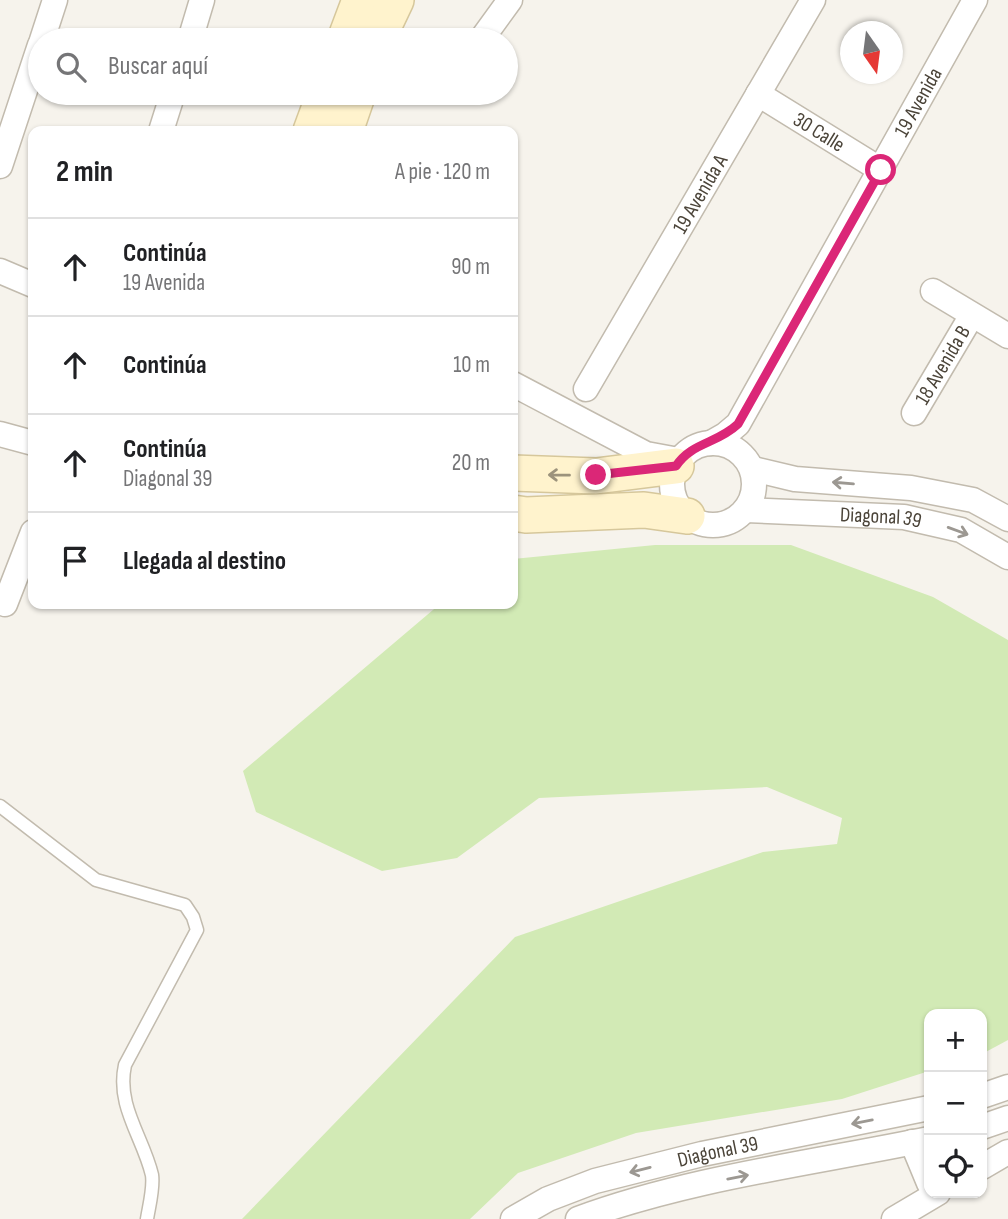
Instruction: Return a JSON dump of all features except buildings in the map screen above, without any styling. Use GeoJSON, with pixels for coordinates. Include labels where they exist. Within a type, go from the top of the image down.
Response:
{"type":"FeatureCollection","features":[{"type":"Feature","properties":{"kind":"street"},"geometry":{"type":"LineString","coordinates":[[46,28],[55,0]]}},
{"type":"Feature","properties":{"kind":"street"},"geometry":{"type":"LineString","coordinates":[[194,28],[202,0]]}},
{"type":"Feature","properties":{"kind":"street"},"geometry":{"type":"LineString","coordinates":[[350,28],[360,0]]}},
{"type":"Feature","properties":{"kind":"street"},"geometry":{"type":"LineString","coordinates":[[383,28],[396,0]]}},
{"type":"Feature","properties":{"kind":"street"},"geometry":{"type":"LineString","coordinates":[[490,28],[510,0]]}},
{"type":"Feature","properties":{"kind":"street","name":"19 Avenida A"},"geometry":{"type":"LineString","coordinates":[[586,389],[813,0]]}},
{"type":"Feature","properties":{"kind":"street","name":"19 Avenida"},"geometry":{"type":"LineString","coordinates":[[711,443],[738,424],[975,0]]}},
{"type":"Feature","properties":{"kind":"street"},"geometry":{"type":"LineString","coordinates":[[0,166],[28,82]]}},
{"type":"Feature","properties":{"kind":"street","name":"30 Calle"},"geometry":{"type":"LineString","coordinates":[[758,94],[881,170]]}},
{"type":"Feature","properties":{"kind":"street"},"geometry":{"type":"LineString","coordinates":[[163,126],[169,105]]}},
{"type":"Feature","properties":{"kind":"street"},"geometry":{"type":"LineString","coordinates":[[313,126],[321,105]]}},
{"type":"Feature","properties":{"kind":"street"},"geometry":{"type":"LineString","coordinates":[[347,126],[354,105]]}},
{"type":"Feature","properties":{"kind":"street"},"geometry":{"type":"LineString","coordinates":[[0,269],[28,273]]}},
{"type":"Feature","properties":{"kind":"street"},"geometry":{"type":"LineString","coordinates":[[0,269],[28,283]]}},
{"type":"Feature","properties":{"kind":"street"},"geometry":{"type":"LineString","coordinates":[[933,291],[1008,336]]}},
{"type":"Feature","properties":{"kind":"street","name":"18 Avenida B"},"geometry":{"type":"LineString","coordinates":[[914,413],[972,315]]}},
{"type":"Feature","properties":{"kind":"street"},"geometry":{"type":"LineString","coordinates":[[518,387],[646,454],[678,463]]}},
{"type":"Feature","properties":{"kind":"street"},"geometry":{"type":"LineString","coordinates":[[518,514],[644,510],[687,516],[700,523],[728,523],[746,510],[755,488],[736,438],[738,424]]}},
{"type":"Feature","properties":{"kind":"street"},"geometry":{"type":"LineString","coordinates":[[0,434],[28,442]]}},
{"type":"Feature","properties":{"kind":"street"},"geometry":{"type":"LineString","coordinates":[[687,516],[676,503],[672,490],[678,463],[690,449],[722,443],[746,460]]}},
{"type":"Feature","properties":{"kind":"street","name":"Diagonal 39"},"geometry":{"type":"LineString","coordinates":[[746,460],[795,479],[911,488],[973,500],[1008,519]]}},
{"type":"Feature","properties":{"kind":"street"},"geometry":{"type":"LineString","coordinates":[[518,473],[596,475],[678,463]]}},
{"type":"Feature","properties":{"kind":"street","name":"Diagonal 39"},"geometry":{"type":"LineString","coordinates":[[746,510],[904,517],[961,530],[1008,557]]}},
{"type":"Feature","properties":{"kind":"street"},"geometry":{"type":"LineString","coordinates":[[5,604],[28,545]]}},
{"type":"Feature","properties":{"kind":"street"},"geometry":{"type":"LineString","coordinates":[[987,1094],[1008,1087]]}},
{"type":"Feature","properties":{"kind":"street","name":"Diagonal 39"},"geometry":{"type":"LineString","coordinates":[[513,1219],[548,1199],[595,1181],[702,1154],[924,1109]]}},
{"type":"Feature","properties":{"kind":"street"},"geometry":{"type":"LineString","coordinates":[[987,1125],[1008,1118]]}},
{"type":"Feature","properties":{"kind":"street","name":"Diagonal 39"},"geometry":{"type":"LineString","coordinates":[[578,1219],[603,1209],[709,1183],[921,1141]]}},
{"type":"Feature","properties":{"kind":"street"},"geometry":{"type":"LineString","coordinates":[[987,1164],[1008,1152]]}},
{"type":"Feature","properties":{"kind":"street"},"geometry":{"type":"LineString","coordinates":[[894,1219],[924,1198]]}},
{"type":"Feature","properties":{"kind":"lane"},"geometry":{"type":"LineString","coordinates":[[0,806],[96,880],[185,905],[193,917],[197,930],[125,1065],[121,1083],[153,1178],[147,1219]]}},
{"type":"Feature","properties":{"kind":"green space"},"geometry":{"type":"Polygon","coordinates":[[[655,545],[791,545],[933,597],[1008,640],[1008,1040],[987,1051],[987,1009],[924,1009],[924,1073],[842,1099],[636,1133],[518,1173],[470,1219],[242,1219],[515,937],[763,852],[837,844],[842,818],[767,787],[539,798],[457,858],[382,871],[256,812],[243,771],[434,609],[518,609],[518,559],[655,545]]]}},
{"type":"Feature","properties":{"kind":"route"},"geometry":{"type":"LineString","coordinates":[[596,475],[676,466],[690,449],[711,443],[738,424],[881,170]]}}]}
